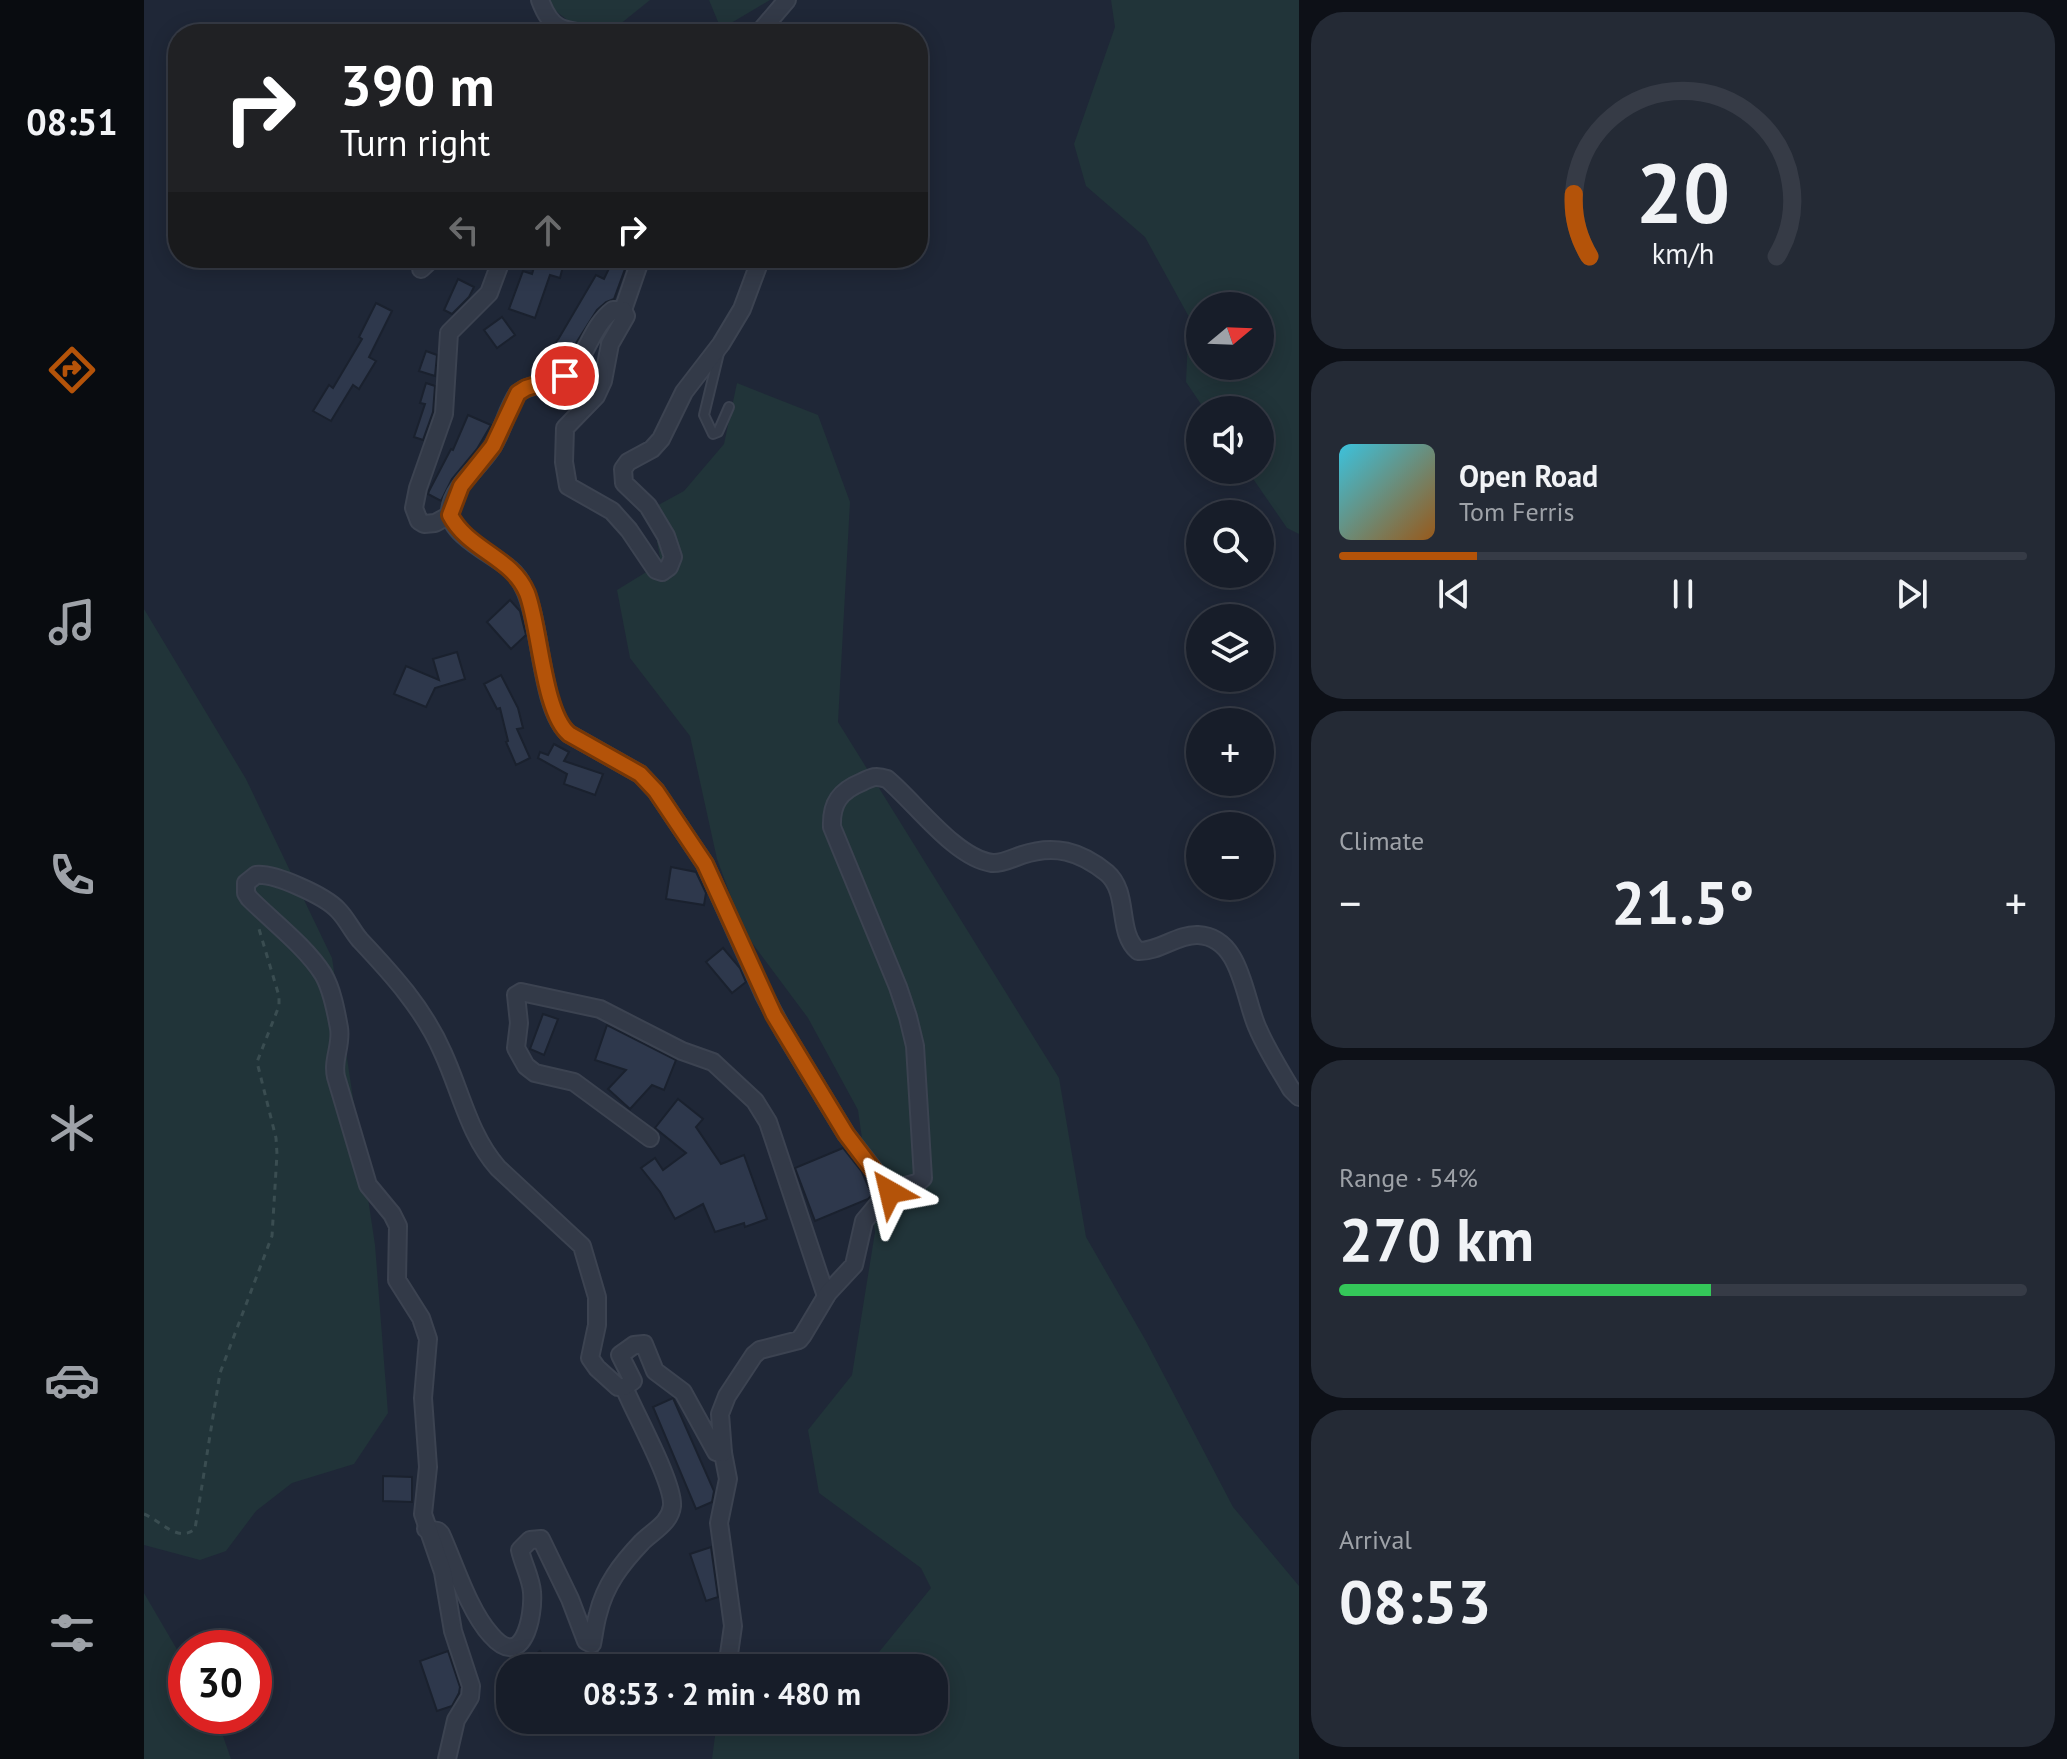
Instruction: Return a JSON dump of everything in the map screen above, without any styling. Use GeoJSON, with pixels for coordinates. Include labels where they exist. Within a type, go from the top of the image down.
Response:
{"type":"FeatureCollection","features":[{"type":"Feature","properties":{"kind":"street"},"geometry":{"type":"LineString","coordinates":[[540,0],[552,24]]}},
{"type":"Feature","properties":{"kind":"street"},"geometry":{"type":"LineString","coordinates":[[767,24],[787,0]]}},
{"type":"Feature","properties":{"kind":"street"},"geometry":{"type":"LineString","coordinates":[[498,268],[489,293],[454,325],[447,339],[444,414],[414,508],[416,516],[424,524],[435,523],[450,515],[461,486],[493,446],[518,393],[565,376],[604,318],[613,310],[623,310]]}},
{"type":"Feature","properties":{"kind":"street"},"geometry":{"type":"LineString","coordinates":[[638,268],[623,310],[626,316],[610,344],[599,389],[591,402],[565,428],[566,481],[571,490],[612,511],[658,572],[669,567],[673,554],[656,518],[624,483],[623,469],[628,462],[656,445],[684,392],[721,344],[742,309],[757,268]]}},
{"type":"Feature","properties":{"kind":"street"},"geometry":{"type":"LineString","coordinates":[[450,515],[463,534],[508,566],[523,585],[545,676],[562,728],[640,774],[656,791],[696,849],[774,1015],[846,1134],[890,1190]]}},
{"type":"Feature","properties":{"kind":"street"},"geometry":{"type":"LineString","coordinates":[[729,1654],[733,1634],[719,1523],[728,1479],[720,1414],[734,1385],[757,1352],[801,1338],[826,1296],[854,1265],[864,1221],[890,1190],[917,1183],[923,1178],[915,1046],[898,987],[832,827],[834,805],[839,795],[874,776],[887,779],[964,850],[981,859],[998,862],[1041,849],[1062,849],[1097,866],[1114,882],[1131,942],[1138,951],[1192,936],[1216,940],[1238,968],[1258,1031],[1291,1089],[1299,1097]]}},
{"type":"Feature","properties":{"kind":"street"},"geometry":{"type":"LineString","coordinates":[[447,1759],[453,1728],[470,1697],[471,1686],[456,1642],[445,1579],[423,1514],[428,1467],[423,1398],[428,1339],[424,1325],[396,1276],[398,1226],[368,1185],[336,1077],[334,1069],[341,1040],[326,979],[249,898],[246,889],[249,879],[264,874],[275,876],[333,906],[357,937],[398,980],[443,1053],[463,1107],[487,1154],[498,1168],[582,1246],[597,1297],[597,1325],[590,1358],[620,1388],[624,1387],[633,1381],[620,1355],[641,1343],[646,1347],[655,1371],[683,1392],[716,1452],[723,1453]]}},
{"type":"Feature","properties":{"kind":"street"},"geometry":{"type":"LineString","coordinates":[[650,1138],[574,1082],[535,1073],[526,1066],[516,1048],[519,1023],[516,995],[521,992],[600,1009],[682,1051],[713,1062],[729,1075],[755,1101],[768,1122],[826,1296]]}},
{"type":"Feature","properties":{"kind":"street"},"geometry":{"type":"LineString","coordinates":[[426,1529],[441,1534],[486,1629],[500,1644],[512,1647],[525,1637],[531,1611],[532,1590],[520,1550],[530,1540],[541,1539],[586,1641],[592,1644],[599,1609],[611,1579],[639,1545],[668,1518],[673,1504],[667,1482],[624,1387]]}},
{"type":"Feature","properties":{"kind":"lane"},"geometry":{"type":"LineString","coordinates":[[721,344],[704,415],[713,434],[718,432],[729,407]]}},
{"type":"Feature","properties":{"kind":"path"},"geometry":{"type":"LineString","coordinates":[[144,1514],[180,1534],[188,1534],[195,1529],[215,1391],[272,1236],[276,1138],[257,1062],[279,1006],[279,996],[258,924]]}},
{"type":"Feature","properties":{"kind":"green space"},"geometry":{"type":"Polygon","coordinates":[[[542,0],[650,0],[620,24],[572,24],[542,0]]]}},
{"type":"Feature","properties":{"kind":"green space"},"geometry":{"type":"Polygon","coordinates":[[[709,0],[770,0],[729,24],[719,24],[709,0]]]}},
{"type":"Feature","properties":{"kind":"green space"},"geometry":{"type":"Polygon","coordinates":[[[1111,0],[1299,0],[1299,534],[1287,528],[1274,509],[1274,500],[1268,500],[1257,484],[1274,484],[1274,396],[1196,396],[1186,382],[1274,380],[1274,292],[1186,292],[1186,312],[1145,237],[1086,186],[1074,144],[1115,27],[1111,0]]]}},
{"type":"Feature","properties":{"kind":"green space"},"geometry":{"type":"Polygon","coordinates":[[[737,383],[818,415],[850,502],[838,722],[1059,1078],[1086,1237],[1146,1341],[1233,1507],[1299,1586],[1299,1759],[712,1759],[715,1734],[948,1734],[948,1654],[877,1654],[931,1588],[921,1568],[819,1493],[808,1430],[852,1375],[875,1232],[858,1110],[808,1018],[744,932],[717,859],[690,736],[630,658],[617,590],[661,563],[651,509],[684,491],[724,444],[737,383]]]}},
{"type":"Feature","properties":{"kind":"green space"},"geometry":{"type":"Polygon","coordinates":[[[144,609],[246,779],[332,958],[375,1245],[388,1413],[354,1464],[292,1483],[256,1511],[226,1551],[200,1560],[144,1545],[144,609]]]}},
{"type":"Feature","properties":{"kind":"green space"},"geometry":{"type":"Polygon","coordinates":[[[144,1593],[168,1634],[168,1734],[222,1734],[231,1759],[144,1759],[144,1593]]]}},
{"type":"Feature","properties":{"kind":"building"},"geometry":{"type":"Polygon","coordinates":[[[534,268],[562,268],[560,278],[550,275],[535,318],[509,309],[523,271],[532,274],[534,268]]]}},
{"type":"Feature","properties":{"kind":"building"},"geometry":{"type":"Polygon","coordinates":[[[609,268],[625,268],[614,299],[597,310],[564,362],[549,371],[540,364],[596,275],[604,279],[609,268]]]}},
{"type":"Feature","properties":{"kind":"building"},"geometry":{"type":"Polygon","coordinates":[[[458,279],[474,287],[469,297],[452,314],[444,310],[458,279]]]}},
{"type":"Feature","properties":{"kind":"building"},"geometry":{"type":"Polygon","coordinates":[[[376,303],[392,311],[369,357],[376,361],[359,389],[353,385],[331,421],[313,411],[329,385],[333,388],[362,339],[359,337],[376,303]]]}},
{"type":"Feature","properties":{"kind":"building"},"geometry":{"type":"Polygon","coordinates":[[[502,317],[515,335],[497,348],[484,330],[502,317]]]}},
{"type":"Feature","properties":{"kind":"building"},"geometry":{"type":"Polygon","coordinates":[[[426,351],[437,355],[435,376],[419,371],[426,351]]]}},
{"type":"Feature","properties":{"kind":"building"},"geometry":{"type":"Polygon","coordinates":[[[426,383],[435,386],[433,412],[423,440],[414,437],[425,404],[420,403],[426,383]]]}},
{"type":"Feature","properties":{"kind":"building"},"geometry":{"type":"Polygon","coordinates":[[[468,415],[491,425],[477,449],[452,479],[441,501],[428,494],[453,450],[468,415]]]}},
{"type":"Feature","properties":{"kind":"building"},"geometry":{"type":"Polygon","coordinates":[[[510,600],[520,611],[526,635],[511,649],[487,622],[510,600]]]}},
{"type":"Feature","properties":{"kind":"building"},"geometry":{"type":"Polygon","coordinates":[[[457,652],[465,679],[435,688],[426,707],[394,694],[406,666],[439,680],[433,659],[457,652]]]}},
{"type":"Feature","properties":{"kind":"building"},"geometry":{"type":"Polygon","coordinates":[[[501,675],[518,708],[523,728],[517,729],[530,758],[516,765],[506,742],[500,708],[497,709],[484,684],[501,675]]]}},
{"type":"Feature","properties":{"kind":"building"},"geometry":{"type":"Polygon","coordinates":[[[554,744],[569,752],[564,761],[603,774],[595,795],[564,784],[567,774],[538,758],[540,752],[548,755],[554,744]]]}},
{"type":"Feature","properties":{"kind":"building"},"geometry":{"type":"Polygon","coordinates":[[[671,867],[696,872],[706,893],[704,905],[666,899],[671,867]]]}},
{"type":"Feature","properties":{"kind":"building"},"geometry":{"type":"Polygon","coordinates":[[[723,948],[740,968],[746,982],[732,993],[706,962],[723,948]]]}},
{"type":"Feature","properties":{"kind":"building"},"geometry":{"type":"Polygon","coordinates":[[[543,1014],[558,1019],[544,1055],[530,1049],[543,1014]]]}},
{"type":"Feature","properties":{"kind":"building"},"geometry":{"type":"Polygon","coordinates":[[[607,1025],[676,1060],[664,1090],[652,1085],[630,1109],[608,1089],[626,1070],[595,1060],[607,1025]]]}},
{"type":"Feature","properties":{"kind":"building"},"geometry":{"type":"Polygon","coordinates":[[[678,1099],[703,1119],[696,1127],[721,1164],[744,1155],[767,1219],[745,1227],[744,1223],[715,1232],[703,1204],[675,1219],[660,1192],[641,1168],[655,1158],[663,1170],[686,1153],[655,1128],[678,1099]]]}},
{"type":"Feature","properties":{"kind":"building"},"geometry":{"type":"Polygon","coordinates":[[[843,1148],[862,1172],[872,1195],[815,1221],[795,1168],[843,1148]]]}},
{"type":"Feature","properties":{"kind":"building"},"geometry":{"type":"Polygon","coordinates":[[[673,1398],[714,1491],[712,1502],[696,1509],[653,1407],[673,1398]]]}},
{"type":"Feature","properties":{"kind":"building"},"geometry":{"type":"Polygon","coordinates":[[[383,1476],[412,1477],[412,1502],[383,1501],[383,1476]]]}},
{"type":"Feature","properties":{"kind":"building"},"geometry":{"type":"Polygon","coordinates":[[[711,1547],[718,1597],[706,1601],[690,1554],[711,1547]]]}},
{"type":"Feature","properties":{"kind":"building"},"geometry":{"type":"Polygon","coordinates":[[[448,1651],[460,1687],[459,1693],[452,1706],[437,1711],[420,1661],[448,1651]]]}},
{"type":"Feature","properties":{"kind":"route"},"geometry":{"type":"LineString","coordinates":[[565,376],[518,393],[490,451],[461,486],[450,515],[463,534],[508,566],[523,585],[537,634],[541,662],[562,728],[640,774],[656,791],[696,849],[774,1015],[846,1134],[890,1192]]}}]}
